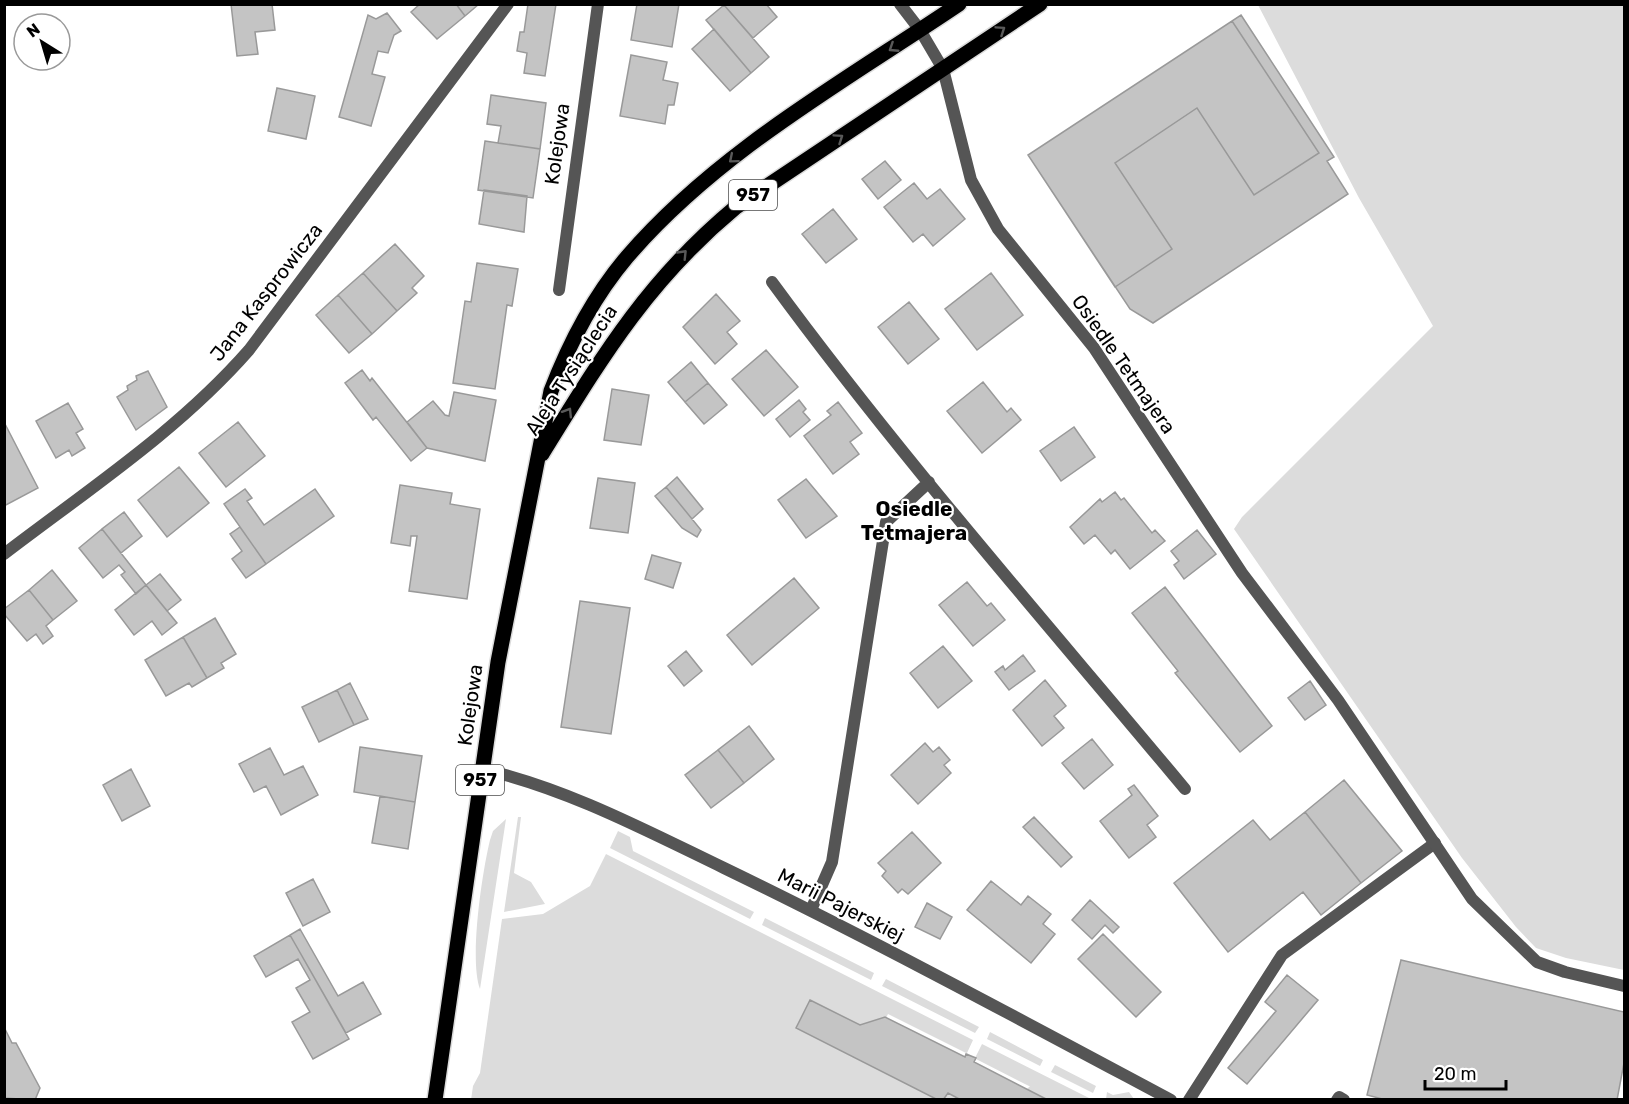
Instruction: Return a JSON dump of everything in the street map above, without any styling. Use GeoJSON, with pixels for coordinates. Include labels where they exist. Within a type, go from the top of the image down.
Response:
{"type":"FeatureCollection","features":[{"type":"Feature","properties":{"kind":"main road","name":"Aleja Tysiąclecia"},"geometry":{"type":"LineString","coordinates":[[538,461],[551,391],[562,362],[588,315],[627,257],[684,201],[748,146],[960,4]]}},
{"type":"Feature","properties":{"kind":"main road","name":"Aleja Tysiąclecia"},"geometry":{"type":"LineString","coordinates":[[538,461],[627,319],[664,274],[699,238],[736,207],[1040,4]]}},
{"type":"Feature","properties":{"kind":"main road","name":"Kolejowa"},"geometry":{"type":"LineString","coordinates":[[435,1100],[498,662],[538,461]]}},
{"type":"Feature","properties":{"kind":"street","name":"Jana Kasprowicza"},"geometry":{"type":"LineString","coordinates":[[4,554],[182,418],[218,385],[249,350],[508,4]]}},
{"type":"Feature","properties":{"kind":"street","name":"Kolejowa"},"geometry":{"type":"LineString","coordinates":[[559,290],[598,4]]}},
{"type":"Feature","properties":{"kind":"street","name":"Osiedle Tetmajera"},"geometry":{"type":"LineString","coordinates":[[900,4],[920,30],[943,69],[971,180],[998,229],[1094,348],[1242,573],[1338,700],[1472,899],[1537,962],[1565,972],[1624,986]]}},
{"type":"Feature","properties":{"kind":"street"},"geometry":{"type":"LineString","coordinates":[[772,282],[818,344],[929,482],[1185,789]]}},
{"type":"Feature","properties":{"kind":"street"},"geometry":{"type":"LineString","coordinates":[[811,910],[832,862],[886,522],[929,482]]}},
{"type":"Feature","properties":{"kind":"street","name":"Marii Pajerskiej"},"geometry":{"type":"LineString","coordinates":[[482,769],[521,778],[588,803],[811,910],[1171,1100]]}},
{"type":"Feature","properties":{"kind":"street"},"geometry":{"type":"LineString","coordinates":[[1189,1100],[1282,955],[1435,843]]}},
{"type":"Feature","properties":{"kind":"street"},"geometry":{"type":"LineString","coordinates":[[1337,1100],[1339,1097],[1344,1100]]}},
{"type":"Feature","properties":{"kind":"shaded area"},"geometry":{"type":"Polygon","coordinates":[[[1258,5],[1624,5],[1624,970],[1566,958],[1536,948],[1516,927],[1462,858],[1234,529],[1242,517],[1433,326],[1359,198],[1258,5]]]}},
{"type":"Feature","properties":{"kind":"shaded area"},"geometry":{"type":"Polygon","coordinates":[[[518,817],[521,817],[514,873],[531,882],[545,904],[504,912],[518,817]]]}},
{"type":"Feature","properties":{"kind":"shaded area"},"geometry":{"type":"Polygon","coordinates":[[[506,819],[480,989],[477,976],[476,938],[484,873],[493,831],[506,819]]]}},
{"type":"Feature","properties":{"kind":"shaded area"},"geometry":{"type":"Polygon","coordinates":[[[618,831],[630,837],[633,851],[754,912],[750,919],[610,848],[618,831]]]}},
{"type":"Feature","properties":{"kind":"shaded area"},"geometry":{"type":"Polygon","coordinates":[[[606,854],[973,1040],[967,1053],[975,1058],[982,1044],[1091,1099],[471,1100],[473,1086],[480,1073],[502,919],[543,914],[590,886],[606,854]],[[888,1014],[886,1018],[965,1057],[966,1053],[888,1014]],[[976,1059],[974,1062],[1027,1089],[1030,1086],[1029,1086],[976,1059]]]}},
{"type":"Feature","properties":{"kind":"shaded area"},"geometry":{"type":"Polygon","coordinates":[[[765,918],[874,973],[871,980],[762,925],[765,918]]]}},
{"type":"Feature","properties":{"kind":"shaded area"},"geometry":{"type":"Polygon","coordinates":[[[886,979],[979,1027],[975,1033],[882,986],[886,979]]]}},
{"type":"Feature","properties":{"kind":"shaded area"},"geometry":{"type":"Polygon","coordinates":[[[990,1032],[1043,1060],[1040,1066],[987,1039],[990,1032]]]}},
{"type":"Feature","properties":{"kind":"shaded area"},"geometry":{"type":"Polygon","coordinates":[[[1055,1065],[1096,1086],[1093,1093],[1051,1072],[1055,1065]]]}},
{"type":"Feature","properties":{"kind":"shaded area"},"geometry":{"type":"Polygon","coordinates":[[[1107,1092],[1113,1095],[1129,1092],[1134,1099],[1106,1099],[1107,1092]]]}},
{"type":"Feature","properties":{"kind":"building"},"geometry":{"type":"Polygon","coordinates":[[[231,4],[272,4],[275,30],[255,32],[258,54],[237,56],[231,4]]]}},
{"type":"Feature","properties":{"kind":"building"},"geometry":{"type":"Polygon","coordinates":[[[420,4],[456,4],[465,16],[437,39],[411,12],[420,4]]]}},
{"type":"Feature","properties":{"kind":"building"},"geometry":{"type":"Polygon","coordinates":[[[456,4],[479,4],[465,16],[456,4]]]}},
{"type":"Feature","properties":{"kind":"building"},"geometry":{"type":"Polygon","coordinates":[[[528,4],[556,4],[545,76],[524,73],[527,53],[517,51],[520,32],[524,32],[528,4]]]}},
{"type":"Feature","properties":{"kind":"building"},"geometry":{"type":"Polygon","coordinates":[[[637,4],[679,4],[672,47],[631,40],[637,4]]]}},
{"type":"Feature","properties":{"kind":"building"},"geometry":{"type":"Polygon","coordinates":[[[766,4],[777,17],[753,38],[724,5],[766,4]]]}},
{"type":"Feature","properties":{"kind":"building"},"geometry":{"type":"Polygon","coordinates":[[[724,5],[769,57],[751,73],[706,20],[724,5]]]}},
{"type":"Feature","properties":{"kind":"building"},"geometry":{"type":"Polygon","coordinates":[[[387,13],[401,31],[394,35],[388,53],[378,51],[372,74],[385,77],[371,126],[339,117],[368,15],[376,19],[387,13]]]}},
{"type":"Feature","properties":{"kind":"building"},"geometry":{"type":"Polygon","coordinates":[[[1241,15],[1334,157],[1327,161],[1348,194],[1153,323],[1130,309],[1028,155],[1241,15]]]}},
{"type":"Feature","properties":{"kind":"building"},"geometry":{"type":"Polygon","coordinates":[[[1232,21],[1319,153],[1254,195],[1197,108],[1115,163],[1172,249],[1115,287],[1028,155],[1232,21]]]}},
{"type":"Feature","properties":{"kind":"building"},"geometry":{"type":"Polygon","coordinates":[[[714,29],[751,73],[730,91],[692,49],[714,29]]]}},
{"type":"Feature","properties":{"kind":"building"},"geometry":{"type":"Polygon","coordinates":[[[631,55],[667,62],[663,80],[678,83],[674,105],[668,105],[665,124],[620,116],[631,55]]]}},
{"type":"Feature","properties":{"kind":"building"},"geometry":{"type":"Polygon","coordinates":[[[277,88],[315,96],[306,139],[268,131],[277,88]]]}},
{"type":"Feature","properties":{"kind":"building"},"geometry":{"type":"Polygon","coordinates":[[[491,95],[546,103],[540,149],[498,143],[501,126],[487,124],[491,95]]]}},
{"type":"Feature","properties":{"kind":"building"},"geometry":{"type":"Polygon","coordinates":[[[485,141],[540,149],[533,198],[478,190],[485,141]]]}},
{"type":"Feature","properties":{"kind":"building"},"geometry":{"type":"Polygon","coordinates":[[[885,161],[901,180],[878,199],[862,179],[885,161]]]}},
{"type":"Feature","properties":{"kind":"building"},"geometry":{"type":"Polygon","coordinates":[[[914,183],[927,199],[940,189],[965,219],[933,246],[923,234],[913,242],[884,207],[914,183]]]}},
{"type":"Feature","properties":{"kind":"building"},"geometry":{"type":"Polygon","coordinates":[[[484,190],[527,196],[524,232],[479,224],[484,190]]]}},
{"type":"Feature","properties":{"kind":"building"},"geometry":{"type":"Polygon","coordinates":[[[833,209],[857,239],[826,263],[802,234],[833,209]]]}},
{"type":"Feature","properties":{"kind":"building"},"geometry":{"type":"Polygon","coordinates":[[[395,244],[424,276],[412,288],[417,293],[397,311],[363,273],[395,244]]]}},
{"type":"Feature","properties":{"kind":"building"},"geometry":{"type":"Polygon","coordinates":[[[477,263],[518,269],[512,306],[507,305],[495,389],[453,383],[465,301],[471,302],[477,263]]]}},
{"type":"Feature","properties":{"kind":"building"},"geometry":{"type":"Polygon","coordinates":[[[363,273],[397,311],[372,334],[338,295],[363,273]]]}},
{"type":"Feature","properties":{"kind":"building"},"geometry":{"type":"Polygon","coordinates":[[[991,273],[1023,315],[977,350],[945,309],[991,273]]]}},
{"type":"Feature","properties":{"kind":"building"},"geometry":{"type":"Polygon","coordinates":[[[716,294],[740,321],[727,332],[737,344],[715,364],[683,327],[716,294]]]}},
{"type":"Feature","properties":{"kind":"building"},"geometry":{"type":"Polygon","coordinates":[[[338,295],[372,334],[349,353],[316,315],[338,295]]]}},
{"type":"Feature","properties":{"kind":"building"},"geometry":{"type":"Polygon","coordinates":[[[909,302],[939,339],[908,364],[878,327],[909,302]]]}},
{"type":"Feature","properties":{"kind":"building"},"geometry":{"type":"Polygon","coordinates":[[[766,350],[798,387],[764,416],[732,379],[766,350]]]}},
{"type":"Feature","properties":{"kind":"building"},"geometry":{"type":"Polygon","coordinates":[[[691,362],[708,383],[685,402],[668,382],[691,362]]]}},
{"type":"Feature","properties":{"kind":"building"},"geometry":{"type":"Polygon","coordinates":[[[362,370],[370,381],[372,378],[427,448],[411,461],[376,417],[373,420],[345,383],[362,370]]]}},
{"type":"Feature","properties":{"kind":"building"},"geometry":{"type":"Polygon","coordinates":[[[148,371],[167,407],[136,430],[117,397],[128,390],[127,386],[137,380],[136,376],[148,371]]]}},
{"type":"Feature","properties":{"kind":"building"},"geometry":{"type":"Polygon","coordinates":[[[983,382],[1007,412],[1011,408],[1021,420],[982,453],[947,411],[983,382]]]}},
{"type":"Feature","properties":{"kind":"building"},"geometry":{"type":"Polygon","coordinates":[[[708,383],[727,405],[704,424],[685,402],[708,383]]]}},
{"type":"Feature","properties":{"kind":"building"},"geometry":{"type":"Polygon","coordinates":[[[612,389],[649,395],[641,445],[604,440],[612,389]]]}},
{"type":"Feature","properties":{"kind":"building"},"geometry":{"type":"Polygon","coordinates":[[[454,392],[496,400],[485,461],[427,448],[407,422],[433,401],[445,415],[449,416],[454,392]]]}},
{"type":"Feature","properties":{"kind":"building"},"geometry":{"type":"Polygon","coordinates":[[[799,400],[806,409],[803,412],[810,420],[790,437],[776,419],[799,400]]]}},
{"type":"Feature","properties":{"kind":"building"},"geometry":{"type":"Polygon","coordinates":[[[838,402],[862,433],[850,442],[859,454],[833,474],[804,436],[831,415],[827,411],[838,402]]]}},
{"type":"Feature","properties":{"kind":"building"},"geometry":{"type":"Polygon","coordinates":[[[68,403],[83,429],[76,433],[85,448],[72,456],[69,450],[56,458],[36,421],[68,403]]]}},
{"type":"Feature","properties":{"kind":"building"},"geometry":{"type":"Polygon","coordinates":[[[4,422],[38,488],[4,506],[5,458],[4,422]]]}},
{"type":"Feature","properties":{"kind":"building"},"geometry":{"type":"Polygon","coordinates":[[[238,422],[265,456],[226,487],[199,453],[238,422]]]}},
{"type":"Feature","properties":{"kind":"building"},"geometry":{"type":"Polygon","coordinates":[[[1074,427],[1095,457],[1061,481],[1040,451],[1074,427]]]}},
{"type":"Feature","properties":{"kind":"building"},"geometry":{"type":"Polygon","coordinates":[[[179,467],[209,503],[167,537],[138,500],[179,467]]]}},
{"type":"Feature","properties":{"kind":"building"},"geometry":{"type":"Polygon","coordinates":[[[677,477],[703,509],[692,519],[666,487],[677,477]]]}},
{"type":"Feature","properties":{"kind":"building"},"geometry":{"type":"Polygon","coordinates":[[[598,478],[635,483],[628,533],[590,528],[598,478]]]}},
{"type":"Feature","properties":{"kind":"building"},"geometry":{"type":"Polygon","coordinates":[[[806,479],[837,516],[806,538],[778,500],[806,479]]]}},
{"type":"Feature","properties":{"kind":"building"},"geometry":{"type":"Polygon","coordinates":[[[400,485],[452,493],[450,504],[480,509],[467,599],[409,591],[417,536],[411,536],[410,546],[391,543],[400,485]]]}},
{"type":"Feature","properties":{"kind":"building"},"geometry":{"type":"Polygon","coordinates":[[[666,487],[701,530],[697,537],[682,528],[655,496],[666,487]]]}},
{"type":"Feature","properties":{"kind":"building"},"geometry":{"type":"Polygon","coordinates":[[[245,489],[252,498],[247,501],[264,525],[315,489],[334,516],[266,564],[224,504],[245,489]]]}},
{"type":"Feature","properties":{"kind":"building"},"geometry":{"type":"Polygon","coordinates":[[[1115,492],[1121,500],[1124,498],[1152,533],[1155,530],[1165,541],[1130,569],[1115,550],[1111,554],[1095,535],[1084,544],[1070,527],[1100,499],[1102,502],[1115,492]]]}},
{"type":"Feature","properties":{"kind":"building"},"geometry":{"type":"Polygon","coordinates":[[[124,512],[142,536],[121,553],[102,529],[124,512]]]}},
{"type":"Feature","properties":{"kind":"building"},"geometry":{"type":"Polygon","coordinates":[[[240,527],[266,564],[246,578],[232,559],[242,551],[230,534],[240,527]]]}},
{"type":"Feature","properties":{"kind":"building"},"geometry":{"type":"Polygon","coordinates":[[[102,529],[146,585],[136,594],[121,575],[125,572],[119,565],[103,578],[79,548],[102,529]]]}},
{"type":"Feature","properties":{"kind":"building"},"geometry":{"type":"Polygon","coordinates":[[[1197,530],[1216,554],[1184,579],[1174,565],[1179,561],[1171,551],[1197,530]]]}},
{"type":"Feature","properties":{"kind":"building"},"geometry":{"type":"Polygon","coordinates":[[[652,555],[681,563],[673,588],[645,579],[652,555]]]}},
{"type":"Feature","properties":{"kind":"building"},"geometry":{"type":"Polygon","coordinates":[[[52,570],[77,601],[53,620],[29,590],[52,570]]]}},
{"type":"Feature","properties":{"kind":"building"},"geometry":{"type":"Polygon","coordinates":[[[160,574],[181,600],[167,611],[146,585],[160,574]]]}},
{"type":"Feature","properties":{"kind":"building"},"geometry":{"type":"Polygon","coordinates":[[[794,578],[819,608],[752,665],[727,635],[794,578]]]}},
{"type":"Feature","properties":{"kind":"building"},"geometry":{"type":"Polygon","coordinates":[[[967,582],[987,606],[991,603],[1005,620],[973,646],[939,605],[967,582]]]}},
{"type":"Feature","properties":{"kind":"building"},"geometry":{"type":"Polygon","coordinates":[[[146,585],[177,623],[162,635],[152,621],[134,635],[115,610],[146,585]]]}},
{"type":"Feature","properties":{"kind":"building"},"geometry":{"type":"Polygon","coordinates":[[[1165,587],[1272,726],[1240,752],[1175,673],[1178,671],[1132,613],[1165,587]]]}},
{"type":"Feature","properties":{"kind":"building"},"geometry":{"type":"Polygon","coordinates":[[[29,590],[53,620],[46,626],[53,636],[43,644],[36,634],[27,641],[4,614],[4,609],[29,590]]]}},
{"type":"Feature","properties":{"kind":"building"},"geometry":{"type":"Polygon","coordinates":[[[580,601],[630,608],[611,734],[561,727],[580,601]]]}},
{"type":"Feature","properties":{"kind":"building"},"geometry":{"type":"Polygon","coordinates":[[[215,618],[236,654],[221,663],[224,668],[207,678],[183,637],[215,618]]]}},
{"type":"Feature","properties":{"kind":"building"},"geometry":{"type":"Polygon","coordinates":[[[183,637],[207,678],[192,687],[189,683],[166,696],[145,660],[183,637]]]}},
{"type":"Feature","properties":{"kind":"building"},"geometry":{"type":"Polygon","coordinates":[[[943,646],[972,681],[938,708],[910,673],[943,646]]]}},
{"type":"Feature","properties":{"kind":"building"},"geometry":{"type":"Polygon","coordinates":[[[686,651],[702,671],[684,686],[668,666],[686,651]]]}},
{"type":"Feature","properties":{"kind":"building"},"geometry":{"type":"Polygon","coordinates":[[[1023,655],[1035,671],[1009,690],[995,672],[1003,666],[1005,670],[1023,655]]]}},
{"type":"Feature","properties":{"kind":"building"},"geometry":{"type":"Polygon","coordinates":[[[1045,680],[1066,706],[1054,716],[1064,728],[1042,746],[1013,710],[1045,680]]]}},
{"type":"Feature","properties":{"kind":"building"},"geometry":{"type":"Polygon","coordinates":[[[1310,681],[1326,705],[1305,720],[1288,698],[1310,681]]]}},
{"type":"Feature","properties":{"kind":"building"},"geometry":{"type":"Polygon","coordinates":[[[350,683],[368,719],[354,725],[337,690],[350,683]]]}},
{"type":"Feature","properties":{"kind":"building"},"geometry":{"type":"Polygon","coordinates":[[[337,690],[354,725],[319,742],[302,707],[337,690]]]}},
{"type":"Feature","properties":{"kind":"building"},"geometry":{"type":"Polygon","coordinates":[[[749,726],[774,759],[744,783],[718,750],[749,726]]]}},
{"type":"Feature","properties":{"kind":"building"},"geometry":{"type":"Polygon","coordinates":[[[1092,739],[1113,765],[1084,789],[1062,763],[1092,739]]]}},
{"type":"Feature","properties":{"kind":"building"},"geometry":{"type":"Polygon","coordinates":[[[925,743],[933,752],[939,747],[950,760],[944,765],[951,773],[918,804],[891,775],[925,743]]]}},
{"type":"Feature","properties":{"kind":"building"},"geometry":{"type":"Polygon","coordinates":[[[360,747],[422,756],[415,802],[354,792],[360,747]]]}},
{"type":"Feature","properties":{"kind":"building"},"geometry":{"type":"Polygon","coordinates":[[[270,748],[284,775],[303,766],[318,795],[281,815],[266,786],[254,792],[239,764],[270,748]]]}},
{"type":"Feature","properties":{"kind":"building"},"geometry":{"type":"Polygon","coordinates":[[[718,750],[744,783],[711,808],[685,775],[718,750]]]}},
{"type":"Feature","properties":{"kind":"building"},"geometry":{"type":"Polygon","coordinates":[[[131,769],[150,806],[122,821],[103,785],[131,769]]]}},
{"type":"Feature","properties":{"kind":"building"},"geometry":{"type":"Polygon","coordinates":[[[1344,780],[1402,851],[1361,883],[1305,812],[1344,780]]]}},
{"type":"Feature","properties":{"kind":"building"},"geometry":{"type":"Polygon","coordinates":[[[1134,785],[1158,816],[1147,825],[1156,837],[1129,858],[1100,821],[1132,795],[1128,789],[1134,785]]]}},
{"type":"Feature","properties":{"kind":"building"},"geometry":{"type":"Polygon","coordinates":[[[380,796],[415,802],[408,849],[372,843],[380,796]]]}},
{"type":"Feature","properties":{"kind":"building"},"geometry":{"type":"Polygon","coordinates":[[[1305,812],[1361,883],[1321,915],[1303,892],[1228,952],[1174,883],[1253,820],[1270,840],[1305,812]]]}},
{"type":"Feature","properties":{"kind":"building"},"geometry":{"type":"Polygon","coordinates":[[[1034,817],[1072,857],[1061,867],[1023,827],[1034,817]]]}},
{"type":"Feature","properties":{"kind":"building"},"geometry":{"type":"Polygon","coordinates":[[[912,832],[941,863],[908,894],[902,889],[898,893],[882,876],[886,871],[878,863],[912,832]]]}},
{"type":"Feature","properties":{"kind":"building"},"geometry":{"type":"Polygon","coordinates":[[[313,879],[330,912],[303,926],[286,893],[313,879]]]}},
{"type":"Feature","properties":{"kind":"building"},"geometry":{"type":"Polygon","coordinates":[[[991,881],[1021,905],[1028,896],[1051,914],[1043,924],[1055,934],[1031,963],[967,910],[991,881]]]}},
{"type":"Feature","properties":{"kind":"building"},"geometry":{"type":"Polygon","coordinates":[[[1090,900],[1119,927],[1113,933],[1105,925],[1092,939],[1072,920],[1090,900]]]}},
{"type":"Feature","properties":{"kind":"building"},"geometry":{"type":"Polygon","coordinates":[[[927,903],[952,917],[940,939],[915,927],[927,903]]]}},
{"type":"Feature","properties":{"kind":"building"},"geometry":{"type":"Polygon","coordinates":[[[300,929],[338,996],[363,982],[381,1014],[346,1033],[290,935],[300,929]]]}},
{"type":"Feature","properties":{"kind":"building"},"geometry":{"type":"Polygon","coordinates":[[[1103,934],[1161,992],[1136,1017],[1078,959],[1103,934]]]}},
{"type":"Feature","properties":{"kind":"building"},"geometry":{"type":"Polygon","coordinates":[[[290,935],[349,1039],[313,1059],[292,1022],[310,1012],[296,988],[310,980],[298,959],[266,977],[254,956],[290,935]]]}},
{"type":"Feature","properties":{"kind":"building"},"geometry":{"type":"Polygon","coordinates":[[[1401,960],[1624,1012],[1624,1063],[1617,1100],[1386,1100],[1367,1095],[1401,960]]]}},
{"type":"Feature","properties":{"kind":"building"},"geometry":{"type":"Polygon","coordinates":[[[1287,975],[1318,1000],[1247,1084],[1228,1068],[1276,1011],[1265,1002],[1287,975]]]}},
{"type":"Feature","properties":{"kind":"building"},"geometry":{"type":"Polygon","coordinates":[[[810,1000],[860,1025],[885,1017],[965,1057],[966,1054],[976,1058],[974,1062],[1048,1100],[961,1100],[948,1093],[943,1100],[938,1100],[796,1028],[810,1000]]]}},
{"type":"Feature","properties":{"kind":"building"},"geometry":{"type":"Polygon","coordinates":[[[5,1029],[12,1043],[16,1043],[40,1088],[35,1100],[4,1098],[5,1029]]]}},
{"type":"Feature","properties":{"kind":"district","name":"Osiedle Tetmajera"},"geometry":{"type":"Point","coordinates":[914,520]}}]}
